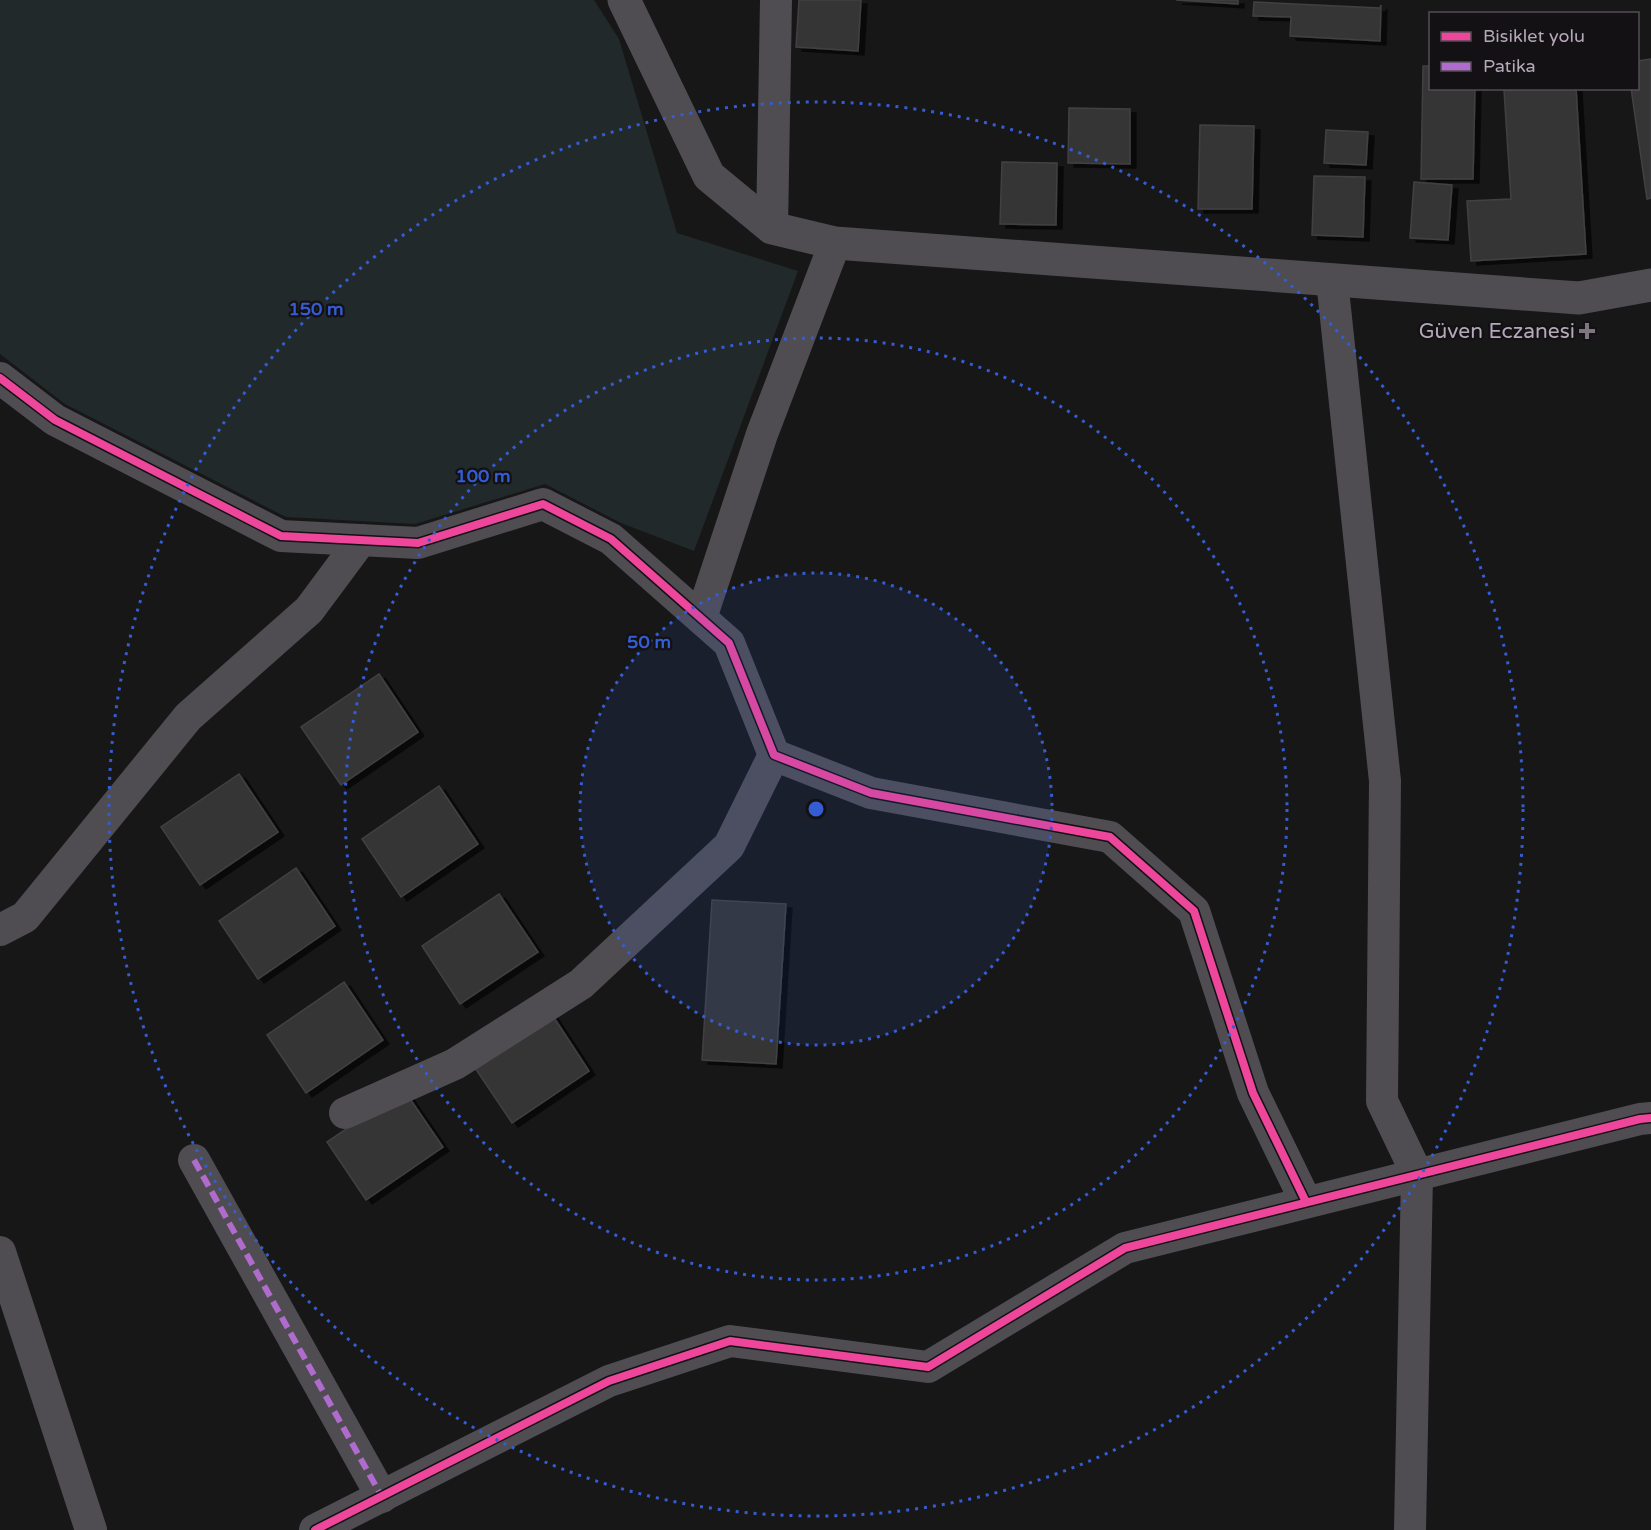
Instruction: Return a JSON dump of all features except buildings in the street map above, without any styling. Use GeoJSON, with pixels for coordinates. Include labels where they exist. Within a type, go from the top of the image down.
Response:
{"type":"FeatureCollection","features":[{"type":"Feature","properties":{"kind":"street"},"geometry":{"type":"LineString","coordinates":[[624,0],[709,176],[772,228],[835,243],[1579,298],[1651,285]]}},
{"type":"Feature","properties":{"kind":"street"},"geometry":{"type":"LineString","coordinates":[[772,228],[776,0]]}},
{"type":"Feature","properties":{"kind":"street"},"geometry":{"type":"LineString","coordinates":[[701,618],[762,434],[835,243]]}},
{"type":"Feature","properties":{"kind":"street"},"geometry":{"type":"LineString","coordinates":[[1332,280],[1385,781],[1382,1101],[1417,1174],[1410,1530]]}},
{"type":"Feature","properties":{"kind":"street"},"geometry":{"type":"LineString","coordinates":[[0,378],[55,420],[281,536],[418,543],[543,504],[611,539],[729,643],[774,755],[871,793],[1110,837],[1194,911],[1252,1093],[1306,1202]]}},
{"type":"Feature","properties":{"kind":"street"},"geometry":{"type":"LineString","coordinates":[[0,930],[26,917],[188,717],[309,610],[361,540]]}},
{"type":"Feature","properties":{"kind":"street"},"geometry":{"type":"LineString","coordinates":[[345,1113],[455,1064],[581,984],[729,846],[774,755]]}},
{"type":"Feature","properties":{"kind":"street"},"geometry":{"type":"LineString","coordinates":[[315,1530],[609,1381],[730,1341],[928,1367],[1125,1248],[1651,1118]]}},
{"type":"Feature","properties":{"kind":"street"},"geometry":{"type":"LineString","coordinates":[[194,1160],[382,1497]]}},
{"type":"Feature","properties":{"kind":"street"},"geometry":{"type":"LineString","coordinates":[[0,1252],[91,1530]]}},
{"type":"Feature","properties":{"kind":"shaded area"},"geometry":{"type":"Polygon","coordinates":[[[0,0],[594,0],[619,39],[677,233],[798,271],[694,551],[621,523],[545,484],[415,524],[286,517],[65,404],[0,354],[0,0]]]}},
{"type":"Feature","properties":{"kind":"marked path"},"geometry":{"type":"LineString","coordinates":[[194,1160],[382,1497]]}},
{"type":"Feature","properties":{"kind":"cycle path"},"geometry":{"type":"LineString","coordinates":[[0,378],[55,420],[281,536],[418,543],[543,504],[611,539],[729,643],[774,755],[871,793],[1110,837],[1194,911],[1253,1093],[1306,1202]]}},
{"type":"Feature","properties":{"kind":"cycle path"},"geometry":{"type":"LineString","coordinates":[[315,1530],[609,1381],[730,1341],[928,1367],[1125,1248],[1651,1118]]}},
{"type":"Feature","properties":{"kind":"place","name":"Güven Eczanesi"},"geometry":{"type":"Point","coordinates":[1587,331]}}]}
